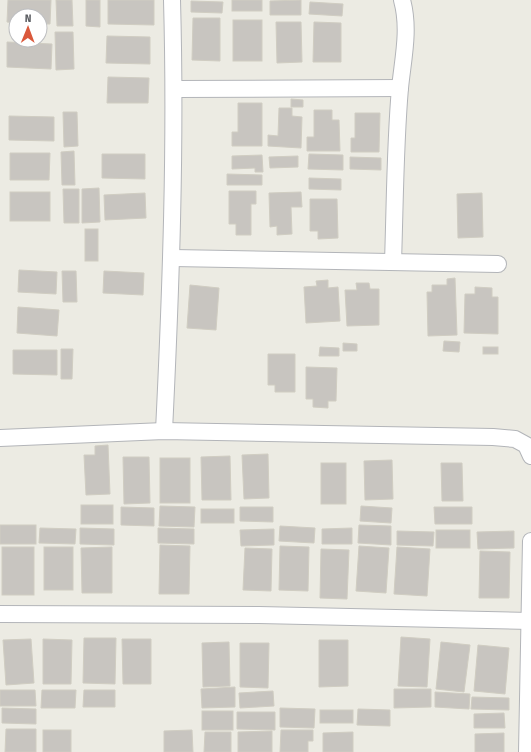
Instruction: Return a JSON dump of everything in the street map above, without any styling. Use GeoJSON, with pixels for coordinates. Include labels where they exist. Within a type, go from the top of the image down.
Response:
{"type":"FeatureCollection","features":[{"type":"Feature","properties":{"kind":"street"},"geometry":{"type":"LineString","coordinates":[[164,431],[173,258],[175,89],[172,0]]}},
{"type":"Feature","properties":{"kind":"street"},"geometry":{"type":"LineString","coordinates":[[393,262],[400,88],[406,48],[405,12],[402,0]]}},
{"type":"Feature","properties":{"kind":"street"},"geometry":{"type":"LineString","coordinates":[[175,89],[400,88]]}},
{"type":"Feature","properties":{"kind":"street"},"geometry":{"type":"LineString","coordinates":[[173,258],[498,264]]}},
{"type":"Feature","properties":{"kind":"street"},"geometry":{"type":"LineString","coordinates":[[0,438],[164,431],[505,437],[526,444],[531,456]]}},
{"type":"Feature","properties":{"kind":"street"},"geometry":{"type":"LineString","coordinates":[[527,752],[531,541]]}},
{"type":"Feature","properties":{"kind":"street"},"geometry":{"type":"LineString","coordinates":[[0,614],[267,615],[530,621]]}},
{"type":"Feature","properties":{"kind":"building"},"geometry":{"type":"Polygon","coordinates":[[[8,0],[51,0],[50,24],[48,24],[48,8],[8,8],[7,22],[8,0]]]}},
{"type":"Feature","properties":{"kind":"building"},"geometry":{"type":"Polygon","coordinates":[[[56,0],[72,0],[73,26],[57,26],[56,0]]]}},
{"type":"Feature","properties":{"kind":"building"},"geometry":{"type":"Polygon","coordinates":[[[86,0],[100,0],[100,27],[86,26],[86,0]]]}},
{"type":"Feature","properties":{"kind":"building"},"geometry":{"type":"Polygon","coordinates":[[[108,0],[154,0],[154,25],[108,24],[108,0]]]}},
{"type":"Feature","properties":{"kind":"building"},"geometry":{"type":"Polygon","coordinates":[[[232,0],[262,0],[262,11],[232,11],[232,0]]]}},
{"type":"Feature","properties":{"kind":"building"},"geometry":{"type":"Polygon","coordinates":[[[301,0],[301,15],[270,15],[270,1],[301,0]]]}},
{"type":"Feature","properties":{"kind":"building"},"geometry":{"type":"Polygon","coordinates":[[[191,1],[223,2],[222,13],[191,12],[191,1]]]}},
{"type":"Feature","properties":{"kind":"building"},"geometry":{"type":"Polygon","coordinates":[[[310,2],[343,4],[342,16],[309,14],[310,2]]]}},
{"type":"Feature","properties":{"kind":"building"},"geometry":{"type":"Polygon","coordinates":[[[193,18],[220,18],[220,61],[192,60],[193,18]]]}},
{"type":"Feature","properties":{"kind":"building"},"geometry":{"type":"Polygon","coordinates":[[[233,20],[262,20],[262,61],[233,61],[233,20]]]}},
{"type":"Feature","properties":{"kind":"building"},"geometry":{"type":"Polygon","coordinates":[[[276,22],[301,22],[302,62],[277,63],[276,22]]]}},
{"type":"Feature","properties":{"kind":"building"},"geometry":{"type":"Polygon","coordinates":[[[314,22],[341,23],[341,62],[313,62],[314,22]]]}},
{"type":"Feature","properties":{"kind":"building"},"geometry":{"type":"Polygon","coordinates":[[[55,32],[73,32],[74,69],[56,70],[55,32]]]}},
{"type":"Feature","properties":{"kind":"building"},"geometry":{"type":"Polygon","coordinates":[[[107,36],[150,37],[150,64],[106,63],[107,36]]]}},
{"type":"Feature","properties":{"kind":"building"},"geometry":{"type":"Polygon","coordinates":[[[7,42],[8,48],[48,48],[48,44],[52,44],[51,69],[7,67],[7,42]]]}},
{"type":"Feature","properties":{"kind":"building"},"geometry":{"type":"Polygon","coordinates":[[[108,77],[149,78],[148,103],[107,103],[108,77]]]}},
{"type":"Feature","properties":{"kind":"building"},"geometry":{"type":"Polygon","coordinates":[[[291,99],[303,100],[303,107],[291,107],[291,99]]]}},
{"type":"Feature","properties":{"kind":"building"},"geometry":{"type":"Polygon","coordinates":[[[238,103],[262,103],[262,146],[232,146],[232,132],[238,132],[238,103]]]}},
{"type":"Feature","properties":{"kind":"building"},"geometry":{"type":"Polygon","coordinates":[[[279,108],[292,108],[292,116],[302,117],[301,148],[268,146],[268,135],[278,136],[279,108]]]}},
{"type":"Feature","properties":{"kind":"building"},"geometry":{"type":"Polygon","coordinates":[[[314,110],[332,110],[332,120],[339,120],[340,151],[307,151],[307,137],[314,137],[314,110]]]}},
{"type":"Feature","properties":{"kind":"building"},"geometry":{"type":"Polygon","coordinates":[[[63,112],[77,112],[78,146],[64,147],[63,112]]]}},
{"type":"Feature","properties":{"kind":"building"},"geometry":{"type":"Polygon","coordinates":[[[355,113],[380,113],[379,152],[351,152],[351,138],[355,138],[355,113]]]}},
{"type":"Feature","properties":{"kind":"building"},"geometry":{"type":"Polygon","coordinates":[[[9,116],[54,117],[54,141],[9,140],[9,116]]]}},
{"type":"Feature","properties":{"kind":"building"},"geometry":{"type":"Polygon","coordinates":[[[74,151],[75,185],[62,185],[61,152],[74,151]]]}},
{"type":"Feature","properties":{"kind":"building"},"geometry":{"type":"Polygon","coordinates":[[[10,153],[50,153],[49,180],[10,180],[10,153]]]}},
{"type":"Feature","properties":{"kind":"building"},"geometry":{"type":"Polygon","coordinates":[[[102,154],[145,154],[145,179],[102,178],[102,154]]]}},
{"type":"Feature","properties":{"kind":"building"},"geometry":{"type":"Polygon","coordinates":[[[309,154],[343,155],[343,170],[308,169],[309,154]]]}},
{"type":"Feature","properties":{"kind":"building"},"geometry":{"type":"Polygon","coordinates":[[[262,155],[263,172],[255,172],[255,168],[232,169],[232,156],[262,155]]]}},
{"type":"Feature","properties":{"kind":"building"},"geometry":{"type":"Polygon","coordinates":[[[298,156],[298,167],[270,168],[269,157],[298,156]]]}},
{"type":"Feature","properties":{"kind":"building"},"geometry":{"type":"Polygon","coordinates":[[[350,157],[381,158],[381,170],[350,169],[350,157]]]}},
{"type":"Feature","properties":{"kind":"building"},"geometry":{"type":"Polygon","coordinates":[[[227,174],[262,175],[262,185],[227,185],[227,174]]]}},
{"type":"Feature","properties":{"kind":"building"},"geometry":{"type":"Polygon","coordinates":[[[309,178],[341,179],[341,190],[309,189],[309,178]]]}},
{"type":"Feature","properties":{"kind":"building"},"geometry":{"type":"Polygon","coordinates":[[[99,188],[100,222],[82,223],[82,189],[99,188]]]}},
{"type":"Feature","properties":{"kind":"building"},"geometry":{"type":"Polygon","coordinates":[[[63,189],[79,189],[79,223],[64,223],[63,189]]]}},
{"type":"Feature","properties":{"kind":"building"},"geometry":{"type":"Polygon","coordinates":[[[229,191],[256,191],[256,204],[251,204],[251,235],[236,235],[236,224],[229,224],[229,191]]]}},
{"type":"Feature","properties":{"kind":"building"},"geometry":{"type":"Polygon","coordinates":[[[10,192],[50,192],[50,221],[10,221],[10,192]]]}},
{"type":"Feature","properties":{"kind":"building"},"geometry":{"type":"Polygon","coordinates":[[[301,192],[302,207],[291,207],[292,234],[277,235],[277,226],[270,227],[269,193],[301,192]]]}},
{"type":"Feature","properties":{"kind":"building"},"geometry":{"type":"Polygon","coordinates":[[[145,193],[146,218],[105,220],[104,195],[145,193]]]}},
{"type":"Feature","properties":{"kind":"building"},"geometry":{"type":"Polygon","coordinates":[[[482,193],[483,237],[458,238],[457,194],[482,193]]]}},
{"type":"Feature","properties":{"kind":"building"},"geometry":{"type":"Polygon","coordinates":[[[310,199],[337,199],[338,238],[318,239],[318,231],[310,231],[310,199]]]}},
{"type":"Feature","properties":{"kind":"building"},"geometry":{"type":"Polygon","coordinates":[[[85,229],[98,229],[98,261],[85,261],[85,229]]]}},
{"type":"Feature","properties":{"kind":"building"},"geometry":{"type":"Polygon","coordinates":[[[19,270],[57,272],[56,294],[18,292],[19,270]]]}},
{"type":"Feature","properties":{"kind":"building"},"geometry":{"type":"Polygon","coordinates":[[[62,271],[76,271],[77,302],[63,302],[62,271]]]}},
{"type":"Feature","properties":{"kind":"building"},"geometry":{"type":"Polygon","coordinates":[[[104,271],[144,273],[143,295],[103,293],[104,271]]]}},
{"type":"Feature","properties":{"kind":"building"},"geometry":{"type":"Polygon","coordinates":[[[455,278],[457,335],[428,336],[427,292],[432,292],[432,285],[447,285],[447,279],[455,278]]]}},
{"type":"Feature","properties":{"kind":"building"},"geometry":{"type":"Polygon","coordinates":[[[328,280],[328,288],[338,287],[340,321],[306,323],[304,287],[317,286],[316,281],[328,280]]]}},
{"type":"Feature","properties":{"kind":"building"},"geometry":{"type":"Polygon","coordinates":[[[356,283],[369,283],[370,289],[379,289],[379,325],[347,326],[345,290],[357,290],[356,283]]]}},
{"type":"Feature","properties":{"kind":"building"},"geometry":{"type":"Polygon","coordinates":[[[190,285],[219,288],[216,330],[187,328],[190,285]]]}},
{"type":"Feature","properties":{"kind":"building"},"geometry":{"type":"Polygon","coordinates":[[[475,287],[492,288],[492,297],[498,297],[498,334],[464,333],[465,294],[475,294],[475,287]]]}},
{"type":"Feature","properties":{"kind":"building"},"geometry":{"type":"Polygon","coordinates":[[[18,307],[59,310],[57,336],[17,333],[18,307]]]}},
{"type":"Feature","properties":{"kind":"building"},"geometry":{"type":"Polygon","coordinates":[[[444,341],[460,342],[459,352],[443,351],[444,341]]]}},
{"type":"Feature","properties":{"kind":"building"},"geometry":{"type":"Polygon","coordinates":[[[343,343],[357,344],[357,351],[343,351],[343,343]]]}},
{"type":"Feature","properties":{"kind":"building"},"geometry":{"type":"Polygon","coordinates":[[[320,347],[339,348],[339,356],[319,356],[320,347]]]}},
{"type":"Feature","properties":{"kind":"building"},"geometry":{"type":"Polygon","coordinates":[[[483,347],[498,347],[498,354],[483,354],[483,347]]]}},
{"type":"Feature","properties":{"kind":"building"},"geometry":{"type":"Polygon","coordinates":[[[61,349],[73,349],[72,379],[61,379],[61,349]]]}},
{"type":"Feature","properties":{"kind":"building"},"geometry":{"type":"Polygon","coordinates":[[[13,350],[57,350],[57,375],[13,374],[13,350]]]}},
{"type":"Feature","properties":{"kind":"building"},"geometry":{"type":"Polygon","coordinates":[[[268,354],[295,354],[295,392],[275,392],[275,385],[268,385],[268,354]]]}},
{"type":"Feature","properties":{"kind":"building"},"geometry":{"type":"Polygon","coordinates":[[[306,367],[337,368],[336,401],[328,401],[328,408],[313,407],[313,399],[306,399],[306,367]]]}},
{"type":"Feature","properties":{"kind":"building"},"geometry":{"type":"Polygon","coordinates":[[[108,445],[110,494],[86,495],[84,455],[95,455],[95,446],[108,445]]]}},
{"type":"Feature","properties":{"kind":"building"},"geometry":{"type":"Polygon","coordinates":[[[268,454],[269,498],[244,499],[242,455],[268,454]]]}},
{"type":"Feature","properties":{"kind":"building"},"geometry":{"type":"Polygon","coordinates":[[[230,456],[231,500],[202,500],[201,457],[230,456]]]}},
{"type":"Feature","properties":{"kind":"building"},"geometry":{"type":"Polygon","coordinates":[[[123,457],[149,457],[150,503],[124,504],[123,457]]]}},
{"type":"Feature","properties":{"kind":"building"},"geometry":{"type":"Polygon","coordinates":[[[160,458],[190,458],[190,503],[160,503],[160,458]]]}},
{"type":"Feature","properties":{"kind":"building"},"geometry":{"type":"Polygon","coordinates":[[[392,460],[393,499],[365,500],[364,461],[392,460]]]}},
{"type":"Feature","properties":{"kind":"building"},"geometry":{"type":"Polygon","coordinates":[[[321,463],[346,463],[346,504],[321,504],[321,463]]]}},
{"type":"Feature","properties":{"kind":"building"},"geometry":{"type":"Polygon","coordinates":[[[441,463],[462,463],[463,501],[442,501],[441,463]]]}},
{"type":"Feature","properties":{"kind":"building"},"geometry":{"type":"Polygon","coordinates":[[[81,505],[113,505],[113,524],[81,524],[81,505]]]}},
{"type":"Feature","properties":{"kind":"building"},"geometry":{"type":"Polygon","coordinates":[[[160,506],[195,507],[194,527],[159,526],[160,506]]]}},
{"type":"Feature","properties":{"kind":"building"},"geometry":{"type":"Polygon","coordinates":[[[361,506],[392,508],[391,523],[360,521],[361,506]]]}},
{"type":"Feature","properties":{"kind":"building"},"geometry":{"type":"Polygon","coordinates":[[[121,507],[154,508],[154,526],[121,525],[121,507]]]}},
{"type":"Feature","properties":{"kind":"building"},"geometry":{"type":"Polygon","coordinates":[[[240,507],[273,507],[273,522],[240,521],[240,507]]]}},
{"type":"Feature","properties":{"kind":"building"},"geometry":{"type":"Polygon","coordinates":[[[434,507],[472,507],[472,524],[435,524],[434,507]]]}},
{"type":"Feature","properties":{"kind":"building"},"geometry":{"type":"Polygon","coordinates":[[[201,509],[234,509],[234,523],[201,523],[201,509]]]}},
{"type":"Feature","properties":{"kind":"building"},"geometry":{"type":"Polygon","coordinates":[[[0,525],[36,525],[36,544],[0,544],[0,525]]]}},
{"type":"Feature","properties":{"kind":"building"},"geometry":{"type":"Polygon","coordinates":[[[359,525],[391,526],[391,545],[358,543],[359,525]]]}},
{"type":"Feature","properties":{"kind":"building"},"geometry":{"type":"Polygon","coordinates":[[[280,526],[315,528],[314,543],[279,541],[280,526]]]}},
{"type":"Feature","properties":{"kind":"building"},"geometry":{"type":"Polygon","coordinates":[[[40,528],[76,529],[75,544],[39,543],[40,528]]]}},
{"type":"Feature","properties":{"kind":"building"},"geometry":{"type":"Polygon","coordinates":[[[80,528],[114,529],[114,545],[80,544],[80,528]]]}},
{"type":"Feature","properties":{"kind":"building"},"geometry":{"type":"Polygon","coordinates":[[[158,528],[194,529],[194,544],[158,543],[158,528]]]}},
{"type":"Feature","properties":{"kind":"building"},"geometry":{"type":"Polygon","coordinates":[[[352,528],[352,544],[322,544],[322,529],[352,528]]]}},
{"type":"Feature","properties":{"kind":"building"},"geometry":{"type":"Polygon","coordinates":[[[274,529],[274,545],[241,546],[240,530],[274,529]]]}},
{"type":"Feature","properties":{"kind":"building"},"geometry":{"type":"Polygon","coordinates":[[[436,530],[470,530],[470,548],[436,548],[436,530]]]}},
{"type":"Feature","properties":{"kind":"building"},"geometry":{"type":"Polygon","coordinates":[[[397,531],[434,532],[433,546],[397,545],[397,531]]]}},
{"type":"Feature","properties":{"kind":"building"},"geometry":{"type":"Polygon","coordinates":[[[514,531],[514,548],[478,549],[477,532],[514,531]]]}},
{"type":"Feature","properties":{"kind":"building"},"geometry":{"type":"Polygon","coordinates":[[[160,545],[190,546],[189,594],[159,594],[160,545]]]}},
{"type":"Feature","properties":{"kind":"building"},"geometry":{"type":"Polygon","coordinates":[[[280,546],[309,547],[308,591],[279,590],[280,546]]]}},
{"type":"Feature","properties":{"kind":"building"},"geometry":{"type":"Polygon","coordinates":[[[359,546],[389,548],[386,593],[356,591],[359,546]]]}},
{"type":"Feature","properties":{"kind":"building"},"geometry":{"type":"Polygon","coordinates":[[[2,547],[34,547],[34,595],[2,595],[2,547]]]}},
{"type":"Feature","properties":{"kind":"building"},"geometry":{"type":"Polygon","coordinates":[[[44,547],[73,547],[73,590],[44,590],[44,547]]]}},
{"type":"Feature","properties":{"kind":"building"},"geometry":{"type":"Polygon","coordinates":[[[112,547],[112,593],[82,593],[81,548],[112,547]]]}},
{"type":"Feature","properties":{"kind":"building"},"geometry":{"type":"Polygon","coordinates":[[[397,547],[430,549],[427,596],[394,594],[397,547]]]}},
{"type":"Feature","properties":{"kind":"building"},"geometry":{"type":"Polygon","coordinates":[[[245,548],[272,549],[271,591],[243,590],[245,548]]]}},
{"type":"Feature","properties":{"kind":"building"},"geometry":{"type":"Polygon","coordinates":[[[321,549],[349,550],[347,599],[320,598],[321,549]]]}},
{"type":"Feature","properties":{"kind":"building"},"geometry":{"type":"Polygon","coordinates":[[[480,551],[510,552],[509,598],[479,598],[480,551]]]}},
{"type":"Feature","properties":{"kind":"building"},"geometry":{"type":"Polygon","coordinates":[[[401,637],[430,639],[427,687],[398,686],[401,637]]]}},
{"type":"Feature","properties":{"kind":"building"},"geometry":{"type":"Polygon","coordinates":[[[84,638],[116,638],[115,684],[83,683],[84,638]]]}},
{"type":"Feature","properties":{"kind":"building"},"geometry":{"type":"Polygon","coordinates":[[[31,639],[34,683],[6,685],[3,640],[31,639]]]}},
{"type":"Feature","properties":{"kind":"building"},"geometry":{"type":"Polygon","coordinates":[[[43,639],[72,640],[71,684],[43,684],[43,639]]]}},
{"type":"Feature","properties":{"kind":"building"},"geometry":{"type":"Polygon","coordinates":[[[122,639],[151,639],[151,684],[123,684],[122,639]]]}},
{"type":"Feature","properties":{"kind":"building"},"geometry":{"type":"Polygon","coordinates":[[[319,640],[348,640],[348,686],[319,687],[319,640]]]}},
{"type":"Feature","properties":{"kind":"building"},"geometry":{"type":"Polygon","coordinates":[[[229,642],[230,686],[203,687],[202,643],[229,642]]]}},
{"type":"Feature","properties":{"kind":"building"},"geometry":{"type":"Polygon","coordinates":[[[441,642],[470,645],[464,692],[436,689],[441,642]]]}},
{"type":"Feature","properties":{"kind":"building"},"geometry":{"type":"Polygon","coordinates":[[[240,643],[269,643],[268,688],[240,687],[240,643]]]}},
{"type":"Feature","properties":{"kind":"building"},"geometry":{"type":"Polygon","coordinates":[[[478,645],[509,648],[505,694],[474,691],[478,645]]]}},
{"type":"Feature","properties":{"kind":"building"},"geometry":{"type":"Polygon","coordinates":[[[235,687],[235,707],[202,708],[201,689],[235,687]]]}},
{"type":"Feature","properties":{"kind":"building"},"geometry":{"type":"Polygon","coordinates":[[[394,689],[431,689],[431,707],[394,708],[394,689]]]}},
{"type":"Feature","properties":{"kind":"building"},"geometry":{"type":"Polygon","coordinates":[[[0,690],[35,690],[36,706],[0,706],[0,690]]]}},
{"type":"Feature","properties":{"kind":"building"},"geometry":{"type":"Polygon","coordinates":[[[42,690],[76,690],[75,708],[41,708],[42,690]]]}},
{"type":"Feature","properties":{"kind":"building"},"geometry":{"type":"Polygon","coordinates":[[[84,690],[115,690],[115,707],[83,707],[84,690]]]}},
{"type":"Feature","properties":{"kind":"building"},"geometry":{"type":"Polygon","coordinates":[[[273,691],[274,706],[240,708],[239,693],[273,691]]]}},
{"type":"Feature","properties":{"kind":"building"},"geometry":{"type":"Polygon","coordinates":[[[435,692],[470,694],[469,709],[435,707],[435,692]]]}},
{"type":"Feature","properties":{"kind":"building"},"geometry":{"type":"Polygon","coordinates":[[[472,697],[509,698],[509,710],[471,709],[472,697]]]}},
{"type":"Feature","properties":{"kind":"building"},"geometry":{"type":"Polygon","coordinates":[[[2,708],[36,709],[36,724],[2,723],[2,708]]]}},
{"type":"Feature","properties":{"kind":"building"},"geometry":{"type":"Polygon","coordinates":[[[280,708],[315,709],[314,728],[280,727],[280,708]]]}},
{"type":"Feature","properties":{"kind":"building"},"geometry":{"type":"Polygon","coordinates":[[[358,709],[390,710],[390,726],[357,725],[358,709]]]}},
{"type":"Feature","properties":{"kind":"building"},"geometry":{"type":"Polygon","coordinates":[[[320,710],[353,710],[353,723],[320,723],[320,710]]]}},
{"type":"Feature","properties":{"kind":"building"},"geometry":{"type":"Polygon","coordinates":[[[202,711],[233,711],[233,730],[202,730],[202,711]]]}},
{"type":"Feature","properties":{"kind":"building"},"geometry":{"type":"Polygon","coordinates":[[[237,712],[275,712],[275,730],[237,729],[237,712]]]}},
{"type":"Feature","properties":{"kind":"building"},"geometry":{"type":"Polygon","coordinates":[[[504,713],[505,728],[474,728],[474,714],[504,713]]]}},
{"type":"Feature","properties":{"kind":"building"},"geometry":{"type":"Polygon","coordinates":[[[6,729],[36,729],[36,752],[5,752],[6,729]]]}},
{"type":"Feature","properties":{"kind":"building"},"geometry":{"type":"Polygon","coordinates":[[[43,730],[71,730],[71,752],[43,752],[43,730]]]}},
{"type":"Feature","properties":{"kind":"building"},"geometry":{"type":"Polygon","coordinates":[[[192,730],[193,752],[164,752],[164,731],[192,730]]]}},
{"type":"Feature","properties":{"kind":"building"},"geometry":{"type":"Polygon","coordinates":[[[281,730],[313,730],[313,741],[308,741],[308,752],[280,752],[281,730]]]}},
{"type":"Feature","properties":{"kind":"building"},"geometry":{"type":"Polygon","coordinates":[[[272,731],[272,752],[238,752],[238,732],[272,731]]]}},
{"type":"Feature","properties":{"kind":"building"},"geometry":{"type":"Polygon","coordinates":[[[205,732],[231,732],[231,752],[204,752],[205,732]]]}},
{"type":"Feature","properties":{"kind":"building"},"geometry":{"type":"Polygon","coordinates":[[[353,732],[353,752],[323,752],[323,733],[353,732]]]}},
{"type":"Feature","properties":{"kind":"building"},"geometry":{"type":"Polygon","coordinates":[[[504,733],[504,752],[475,752],[475,734],[504,733]]]}}]}
